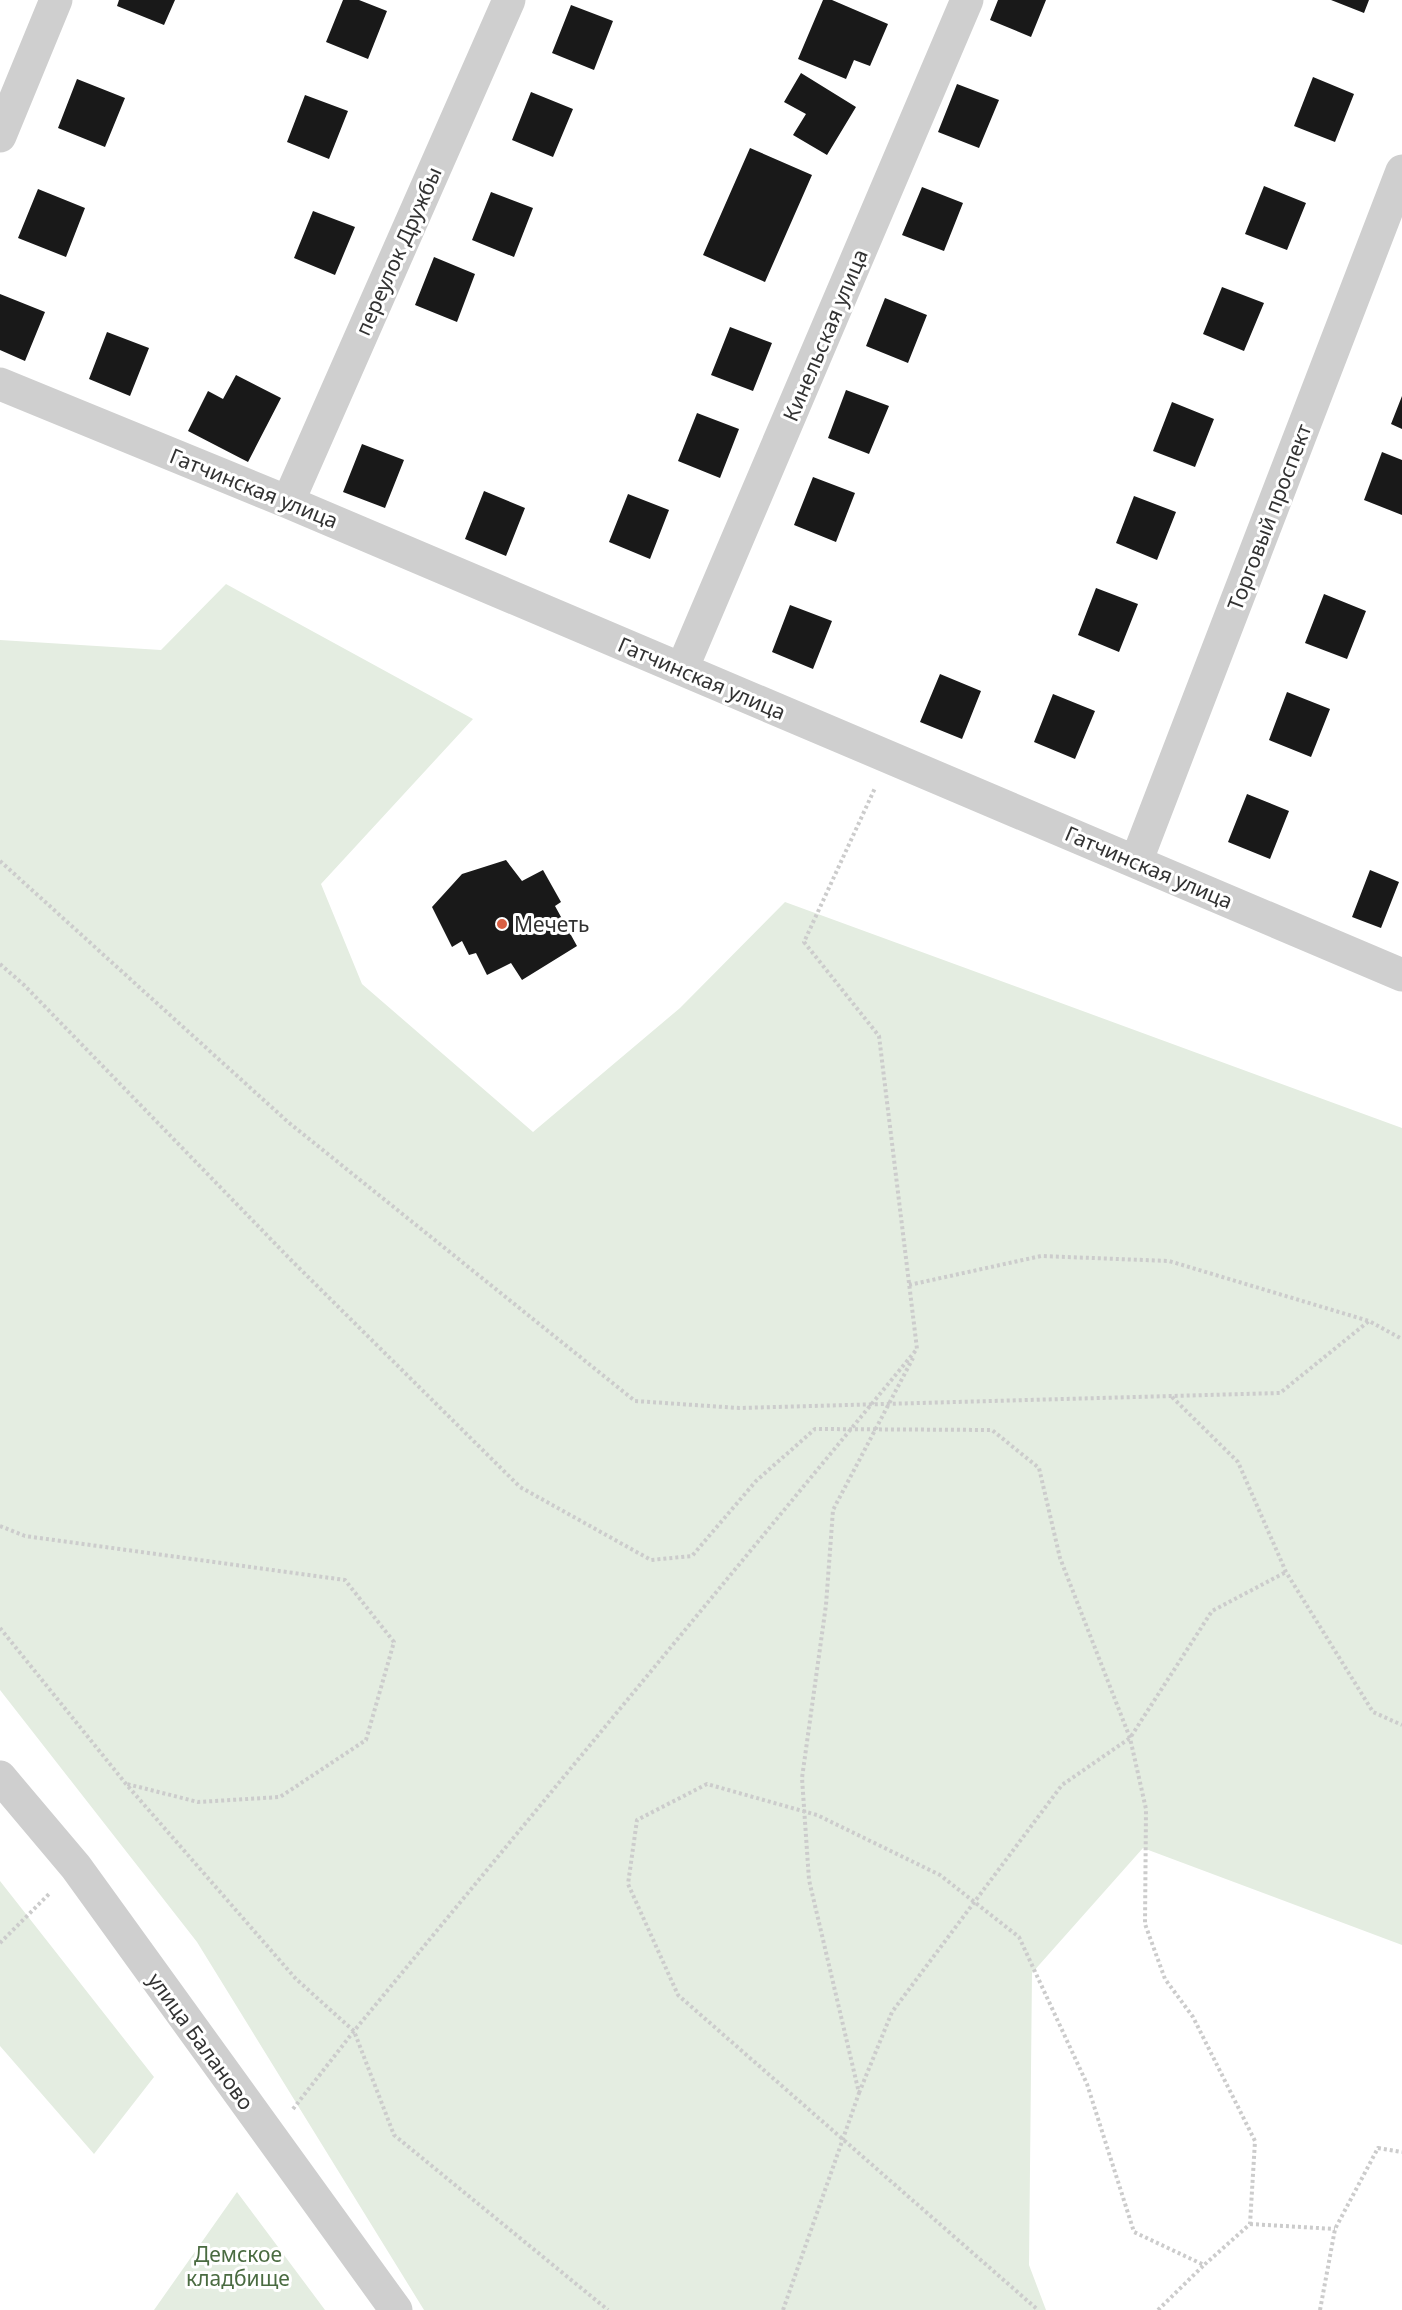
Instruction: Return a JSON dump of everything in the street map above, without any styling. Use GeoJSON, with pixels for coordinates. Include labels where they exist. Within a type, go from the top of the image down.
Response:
{"type":"FeatureCollection","features":[{"type":"Feature","properties":{"kind":"street"},"geometry":{"type":"LineString","coordinates":[[0,136],[56,0]]}},
{"type":"Feature","properties":{"kind":"street","name":"переулок Дружбы"},"geometry":{"type":"LineString","coordinates":[[288,502],[509,0]]}},
{"type":"Feature","properties":{"kind":"street","name":"Кинельская улица"},"geometry":{"type":"LineString","coordinates":[[682,669],[967,0]]}},
{"type":"Feature","properties":{"kind":"street","name":"Торговый проспект"},"geometry":{"type":"LineString","coordinates":[[1136,862],[1402,171]]}},
{"type":"Feature","properties":{"kind":"street","name":"Гатчинская улица"},"geometry":{"type":"LineString","coordinates":[[0,384],[288,502],[1402,975]]}},
{"type":"Feature","properties":{"kind":"street","name":"улица Баланово"},"geometry":{"type":"LineString","coordinates":[[0,1777],[76,1867],[396,2310]]}},
{"type":"Feature","properties":{"kind":"path"},"geometry":{"type":"LineString","coordinates":[[859,2093],[809,1880],[802,1778],[826,1605],[833,1510],[917,1349],[879,1036],[804,942],[889,757]]}},
{"type":"Feature","properties":{"kind":"path"},"geometry":{"type":"LineString","coordinates":[[0,861],[288,1122],[635,1401],[739,1408],[1280,1393],[1369,1321]]}},
{"type":"Feature","properties":{"kind":"path"},"geometry":{"type":"LineString","coordinates":[[0,964],[24,985],[291,1260],[520,1487],[651,1560],[692,1556],[756,1481],[815,1429],[992,1430],[1039,1468],[1060,1558],[1130,1738],[1146,1809],[1145,1924],[1165,1979],[1194,2017],[1255,2140],[1250,2224],[1158,2310]]}},
{"type":"Feature","properties":{"kind":"path"},"geometry":{"type":"LineString","coordinates":[[909,1285],[1041,1256],[1168,1261],[1369,1321],[1402,1339]]}},
{"type":"Feature","properties":{"kind":"path"},"geometry":{"type":"LineString","coordinates":[[271,2138],[354,2031],[917,1349]]}},
{"type":"Feature","properties":{"kind":"path"},"geometry":{"type":"LineString","coordinates":[[1171,1396],[1238,1462],[1286,1572],[1373,1712],[1402,1725]]}},
{"type":"Feature","properties":{"kind":"path"},"geometry":{"type":"LineString","coordinates":[[0,1526],[25,1536],[345,1580],[394,1642],[366,1740],[280,1797],[198,1802],[126,1784]]}},
{"type":"Feature","properties":{"kind":"path"},"geometry":{"type":"LineString","coordinates":[[783,2310],[859,2093],[892,2012],[1062,1785],[1130,1738],[1212,1611],[1286,1572]]}},
{"type":"Feature","properties":{"kind":"path"},"geometry":{"type":"LineString","coordinates":[[0,1628],[126,1784],[296,1979],[354,2031],[394,2135],[608,2310]]}},
{"type":"Feature","properties":{"kind":"path"},"geometry":{"type":"LineString","coordinates":[[1038,2310],[678,1995],[628,1884],[637,1820],[707,1784],[804,1812],[940,1875],[1018,1937],[1087,2084],[1134,2232],[1204,2265]]}},
{"type":"Feature","properties":{"kind":"path"},"geometry":{"type":"LineString","coordinates":[[0,1943],[76,1867]]}},
{"type":"Feature","properties":{"kind":"path"},"geometry":{"type":"LineString","coordinates":[[1320,2310],[1335,2229],[1378,2148],[1402,2152]]}},
{"type":"Feature","properties":{"kind":"path"},"geometry":{"type":"LineString","coordinates":[[1250,2224],[1335,2229]]}},
{"type":"Feature","properties":{"kind":"green space"},"geometry":{"type":"Polygon","coordinates":[[[226,584],[473,719],[321,884],[362,984],[533,1132],[680,1008],[785,902],[1402,1128],[1402,1945],[1143,1848],[1032,1973],[1029,2265],[1046,2310],[424,2310],[197,1942],[0,1690],[0,640],[161,650],[226,584]]]}},
{"type":"Feature","properties":{"kind":"green space"},"geometry":{"type":"Polygon","coordinates":[[[0,1881],[154,2077],[94,2154],[0,2046],[0,1881]]]}},
{"type":"Feature","properties":{"kind":"green space","name":"Демское кладбище"},"geometry":{"type":"Polygon","coordinates":[[[237,2192],[325,2310],[154,2310],[237,2192]]]}},
{"type":"Feature","properties":{"kind":"building"},"geometry":{"type":"Polygon","coordinates":[[[119,0],[175,0],[164,25],[117,6],[119,0]]]}},
{"type":"Feature","properties":{"kind":"building"},"geometry":{"type":"Polygon","coordinates":[[[343,0],[359,0],[387,11],[368,59],[326,42],[343,0]]]}},
{"type":"Feature","properties":{"kind":"building"},"geometry":{"type":"Polygon","coordinates":[[[823,0],[832,0],[888,24],[870,66],[854,60],[846,79],[798,59],[823,0]]]}},
{"type":"Feature","properties":{"kind":"building"},"geometry":{"type":"Polygon","coordinates":[[[998,0],[1046,0],[1031,37],[990,20],[998,0]]]}},
{"type":"Feature","properties":{"kind":"building"},"geometry":{"type":"Polygon","coordinates":[[[1331,0],[1369,0],[1364,13],[1331,0]]]}},
{"type":"Feature","properties":{"kind":"building"},"geometry":{"type":"Polygon","coordinates":[[[571,5],[613,21],[594,70],[552,53],[571,5]]]}},
{"type":"Feature","properties":{"kind":"building"},"geometry":{"type":"Polygon","coordinates":[[[801,73],[856,107],[827,155],[793,135],[806,114],[784,102],[801,73]]]}},
{"type":"Feature","properties":{"kind":"building"},"geometry":{"type":"Polygon","coordinates":[[[1313,77],[1354,94],[1335,142],[1294,126],[1313,77]]]}},
{"type":"Feature","properties":{"kind":"building"},"geometry":{"type":"Polygon","coordinates":[[[77,79],[125,98],[105,147],[58,128],[77,79]]]}},
{"type":"Feature","properties":{"kind":"building"},"geometry":{"type":"Polygon","coordinates":[[[957,84],[999,100],[979,148],[938,132],[957,84]]]}},
{"type":"Feature","properties":{"kind":"building"},"geometry":{"type":"Polygon","coordinates":[[[531,92],[573,109],[553,157],[512,140],[531,92]]]}},
{"type":"Feature","properties":{"kind":"building"},"geometry":{"type":"Polygon","coordinates":[[[305,95],[348,111],[329,159],[287,142],[305,95]]]}},
{"type":"Feature","properties":{"kind":"building"},"geometry":{"type":"Polygon","coordinates":[[[750,148],[812,175],[765,282],[703,255],[750,148]]]}},
{"type":"Feature","properties":{"kind":"building"},"geometry":{"type":"Polygon","coordinates":[[[1264,186],[1306,203],[1287,250],[1245,234],[1264,186]]]}},
{"type":"Feature","properties":{"kind":"building"},"geometry":{"type":"Polygon","coordinates":[[[922,187],[963,203],[944,251],[902,235],[922,187]]]}},
{"type":"Feature","properties":{"kind":"building"},"geometry":{"type":"Polygon","coordinates":[[[38,189],[85,208],[66,257],[18,238],[38,189]]]}},
{"type":"Feature","properties":{"kind":"building"},"geometry":{"type":"Polygon","coordinates":[[[491,192],[533,208],[514,257],[472,240],[491,192]]]}},
{"type":"Feature","properties":{"kind":"building"},"geometry":{"type":"Polygon","coordinates":[[[313,211],[355,227],[335,275],[294,258],[313,211]]]}},
{"type":"Feature","properties":{"kind":"building"},"geometry":{"type":"Polygon","coordinates":[[[434,257],[475,274],[457,322],[415,305],[434,257]]]}},
{"type":"Feature","properties":{"kind":"building"},"geometry":{"type":"Polygon","coordinates":[[[1222,287],[1264,303],[1244,351],[1203,334],[1222,287]]]}},
{"type":"Feature","properties":{"kind":"building"},"geometry":{"type":"Polygon","coordinates":[[[0,294],[45,312],[25,361],[0,350],[0,294]]]}},
{"type":"Feature","properties":{"kind":"building"},"geometry":{"type":"Polygon","coordinates":[[[885,298],[927,315],[908,363],[866,346],[885,298]]]}},
{"type":"Feature","properties":{"kind":"building"},"geometry":{"type":"Polygon","coordinates":[[[730,327],[772,343],[753,391],[711,375],[730,327]]]}},
{"type":"Feature","properties":{"kind":"building"},"geometry":{"type":"Polygon","coordinates":[[[107,332],[149,348],[130,396],[89,379],[107,332]]]}},
{"type":"Feature","properties":{"kind":"building"},"geometry":{"type":"Polygon","coordinates":[[[236,375],[281,398],[248,462],[188,431],[208,391],[223,399],[236,375]]]}},
{"type":"Feature","properties":{"kind":"building"},"geometry":{"type":"Polygon","coordinates":[[[846,390],[889,406],[869,454],[828,438],[846,390]]]}},
{"type":"Feature","properties":{"kind":"building"},"geometry":{"type":"Polygon","coordinates":[[[1402,396],[1402,429],[1391,424],[1402,396]]]}},
{"type":"Feature","properties":{"kind":"building"},"geometry":{"type":"Polygon","coordinates":[[[1172,402],[1214,419],[1195,467],[1153,451],[1172,402]]]}},
{"type":"Feature","properties":{"kind":"building"},"geometry":{"type":"Polygon","coordinates":[[[697,413],[739,429],[720,478],[678,461],[697,413]]]}},
{"type":"Feature","properties":{"kind":"building"},"geometry":{"type":"Polygon","coordinates":[[[362,444],[404,460],[385,508],[343,492],[362,444]]]}},
{"type":"Feature","properties":{"kind":"building"},"geometry":{"type":"Polygon","coordinates":[[[1382,452],[1402,460],[1402,515],[1364,500],[1382,452]]]}},
{"type":"Feature","properties":{"kind":"building"},"geometry":{"type":"Polygon","coordinates":[[[813,477],[855,493],[836,542],[794,525],[813,477]]]}},
{"type":"Feature","properties":{"kind":"building"},"geometry":{"type":"Polygon","coordinates":[[[484,491],[525,508],[506,556],[465,539],[484,491]]]}},
{"type":"Feature","properties":{"kind":"building"},"geometry":{"type":"Polygon","coordinates":[[[628,494],[669,510],[650,559],[609,542],[628,494]]]}},
{"type":"Feature","properties":{"kind":"building"},"geometry":{"type":"Polygon","coordinates":[[[1134,496],[1176,512],[1157,560],[1116,543],[1134,496]]]}},
{"type":"Feature","properties":{"kind":"building"},"geometry":{"type":"Polygon","coordinates":[[[1096,588],[1138,604],[1119,652],[1078,635],[1096,588]]]}},
{"type":"Feature","properties":{"kind":"building"},"geometry":{"type":"Polygon","coordinates":[[[1324,594],[1366,611],[1347,659],[1305,643],[1324,594]]]}},
{"type":"Feature","properties":{"kind":"building"},"geometry":{"type":"Polygon","coordinates":[[[790,605],[832,621],[813,669],[772,652],[790,605]]]}},
{"type":"Feature","properties":{"kind":"building"},"geometry":{"type":"Polygon","coordinates":[[[940,674],[981,691],[962,739],[920,722],[940,674]]]}},
{"type":"Feature","properties":{"kind":"building"},"geometry":{"type":"Polygon","coordinates":[[[1287,692],[1330,709],[1311,757],[1269,740],[1287,692]]]}},
{"type":"Feature","properties":{"kind":"building"},"geometry":{"type":"Polygon","coordinates":[[[1053,694],[1095,711],[1075,759],[1034,742],[1053,694]]]}},
{"type":"Feature","properties":{"kind":"building"},"geometry":{"type":"Polygon","coordinates":[[[1247,794],[1289,811],[1270,859],[1228,842],[1247,794]]]}},
{"type":"Feature","properties":{"kind":"building","name":"Мечеть"},"geometry":{"type":"Polygon","coordinates":[[[506,860],[522,881],[543,870],[561,902],[555,906],[577,946],[522,980],[511,963],[487,975],[476,953],[469,955],[462,941],[452,947],[432,907],[462,874],[506,860]]]}},
{"type":"Feature","properties":{"kind":"building"},"geometry":{"type":"Polygon","coordinates":[[[1370,870],[1399,882],[1381,928],[1352,917],[1370,870]]]}},
{"type":"Feature","properties":{"kind":"place","name":"Мечеть"},"geometry":{"type":"Point","coordinates":[502,924]}}]}
